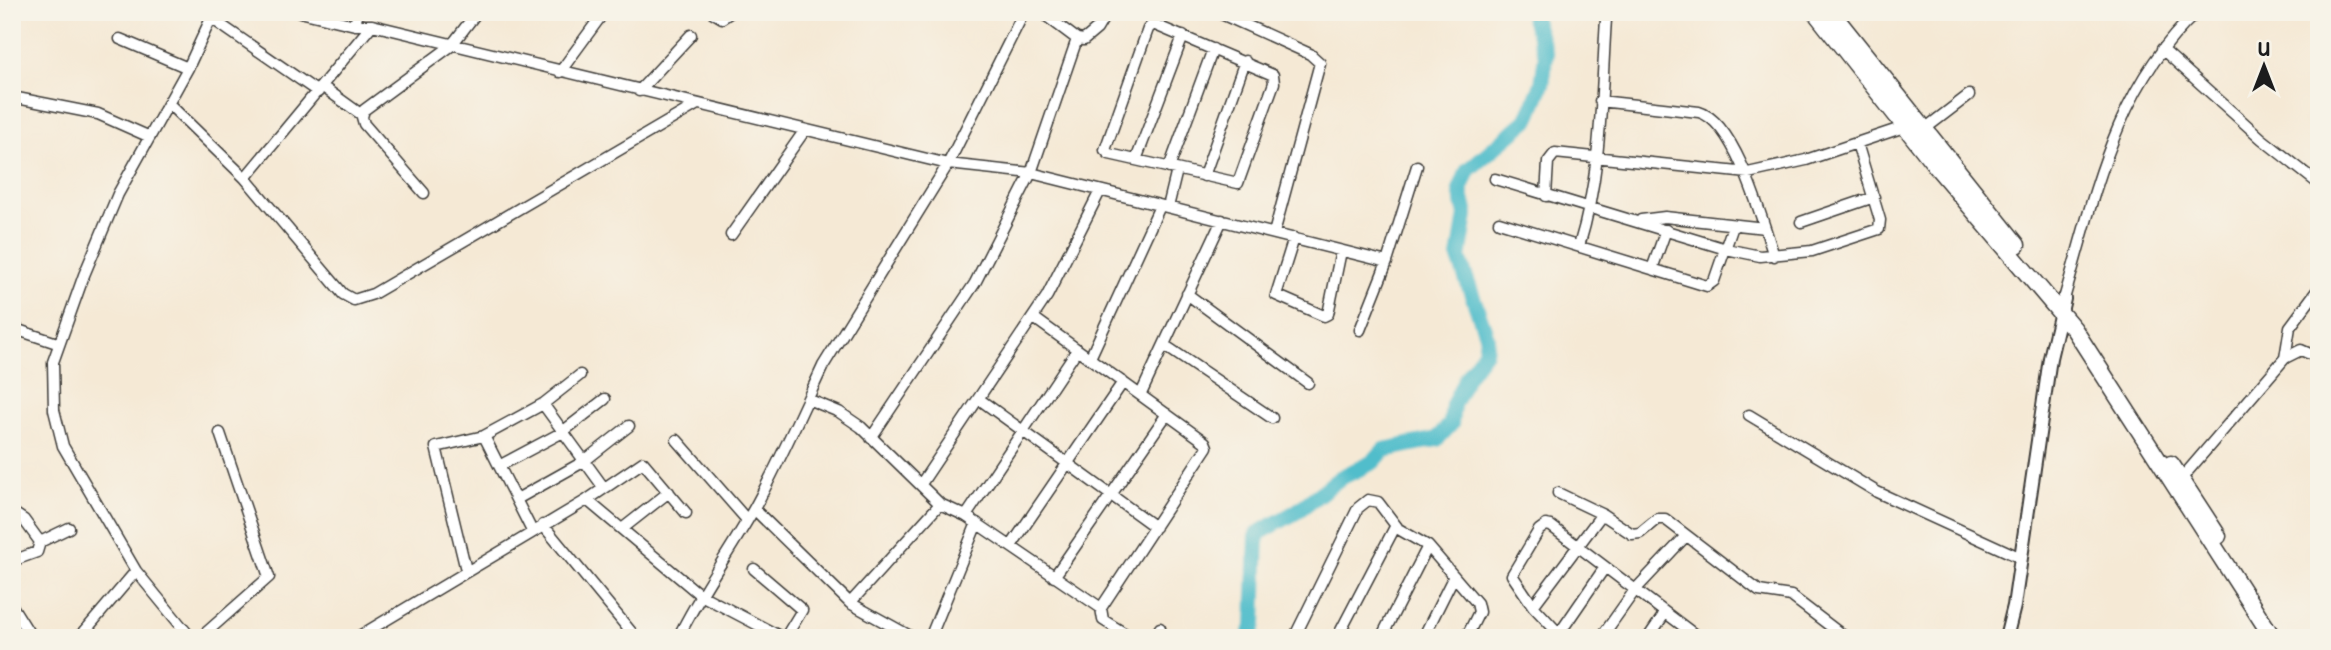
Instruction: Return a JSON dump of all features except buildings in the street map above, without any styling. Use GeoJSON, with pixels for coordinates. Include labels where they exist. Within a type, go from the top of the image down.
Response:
{"type":"FeatureCollection","features":[{"type":"Feature","properties":{"kind":"highway"},"geometry":{"type":"LineString","coordinates":[[1815,12],[2062,306],[2177,483],[2273,638]]}},
{"type":"Feature","properties":{"kind":"highway"},"geometry":{"type":"LineString","coordinates":[[1831,12],[1914,129]]}},
{"type":"Feature","properties":{"kind":"highway"},"geometry":{"type":"LineString","coordinates":[[2177,483],[2285,638]]}},
{"type":"Feature","properties":{"kind":"street"},"geometry":{"type":"LineString","coordinates":[[300,12],[320,14],[355,25],[372,25],[451,47],[948,164],[1031,173],[1387,262]]}},
{"type":"Feature","properties":{"kind":"street"},"geometry":{"type":"LineString","coordinates":[[355,25],[358,12]]}},
{"type":"Feature","properties":{"kind":"street"},"geometry":{"type":"LineString","coordinates":[[424,193],[364,124],[362,115],[365,110],[451,47],[477,12]]}},
{"type":"Feature","properties":{"kind":"street"},"geometry":{"type":"LineString","coordinates":[[560,72],[604,12]]}},
{"type":"Feature","properties":{"kind":"street"},"geometry":{"type":"LineString","coordinates":[[712,12],[722,18],[732,12]]}},
{"type":"Feature","properties":{"kind":"street"},"geometry":{"type":"LineString","coordinates":[[678,638],[699,594],[754,509],[810,401],[823,366],[948,164],[1024,12]]}},
{"type":"Feature","properties":{"kind":"street"},"geometry":{"type":"LineString","coordinates":[[1041,12],[1077,39],[1089,38],[1107,12]]}},
{"type":"Feature","properties":{"kind":"street"},"geometry":{"type":"LineString","coordinates":[[1217,12],[1310,54],[1320,63],[1274,233]]}},
{"type":"Feature","properties":{"kind":"street"},"geometry":{"type":"LineString","coordinates":[[2006,638],[2021,558],[2050,358],[2062,306],[2107,151],[2143,78],[2162,49],[2197,12]]}},
{"type":"Feature","properties":{"kind":"street"},"geometry":{"type":"LineString","coordinates":[[191,638],[136,571],[63,446],[54,410],[53,362],[57,343],[118,194],[169,104],[213,15],[320,90],[362,115]]}},
{"type":"Feature","properties":{"kind":"street"},"geometry":{"type":"LineString","coordinates":[[1579,246],[1591,208],[1598,157],[1606,19]]}},
{"type":"Feature","properties":{"kind":"street"},"geometry":{"type":"LineString","coordinates":[[245,178],[372,25]]}},
{"type":"Feature","properties":{"kind":"street"},"geometry":{"type":"LineString","coordinates":[[1152,25],[1158,25],[1213,49],[1269,72],[1274,79],[1242,177],[1233,183],[1109,154],[1105,147],[1152,25]]}},
{"type":"Feature","properties":{"kind":"street"},"geometry":{"type":"LineString","coordinates":[[639,91],[691,35]]}},
{"type":"Feature","properties":{"kind":"street"},"geometry":{"type":"LineString","coordinates":[[1136,160],[1184,36]]}},
{"type":"Feature","properties":{"kind":"street"},"geometry":{"type":"LineString","coordinates":[[120,39],[188,68]]}},
{"type":"Feature","properties":{"kind":"street"},"geometry":{"type":"LineString","coordinates":[[872,439],[968,296],[1031,173],[1077,39]]}},
{"type":"Feature","properties":{"kind":"street"},"geometry":{"type":"LineString","coordinates":[[1090,358],[1164,207],[1173,169],[1213,49]]}},
{"type":"Feature","properties":{"kind":"street"},"geometry":{"type":"LineString","coordinates":[[2162,49],[2262,139],[2319,184]]}},
{"type":"Feature","properties":{"kind":"street"},"geometry":{"type":"LineString","coordinates":[[1204,176],[1245,61]]}},
{"type":"Feature","properties":{"kind":"street"},"geometry":{"type":"LineString","coordinates":[[1546,196],[1548,162],[1553,154],[1748,173],[1914,129],[1969,94]]}},
{"type":"Feature","properties":{"kind":"street"},"geometry":{"type":"LineString","coordinates":[[12,97],[98,114],[150,136]]}},
{"type":"Feature","properties":{"kind":"street"},"geometry":{"type":"LineString","coordinates":[[1601,101],[1706,114],[1714,120],[1748,173],[1774,256]]}},
{"type":"Feature","properties":{"kind":"street"},"geometry":{"type":"LineString","coordinates":[[169,104],[245,178],[343,294],[359,300],[696,104]]}},
{"type":"Feature","properties":{"kind":"street"},"geometry":{"type":"LineString","coordinates":[[731,235],[806,130]]}},
{"type":"Feature","properties":{"kind":"street"},"geometry":{"type":"LineString","coordinates":[[1495,179],[1726,249],[1774,256],[1812,251],[1876,231],[1881,224],[1857,143]]}},
{"type":"Feature","properties":{"kind":"street"},"geometry":{"type":"LineString","coordinates":[[1360,330],[1387,262],[1417,166]]}},
{"type":"Feature","properties":{"kind":"street"},"geometry":{"type":"LineString","coordinates":[[921,484],[1034,318],[1100,191]]}},
{"type":"Feature","properties":{"kind":"street"},"geometry":{"type":"LineString","coordinates":[[1801,222],[1874,197]]}},
{"type":"Feature","properties":{"kind":"street"},"geometry":{"type":"LineString","coordinates":[[1637,221],[1665,217],[1765,228]]}},
{"type":"Feature","properties":{"kind":"street"},"geometry":{"type":"LineString","coordinates":[[1141,394],[1222,220]]}},
{"type":"Feature","properties":{"kind":"street"},"geometry":{"type":"LineString","coordinates":[[1499,222],[1710,285],[1733,226]]}},
{"type":"Feature","properties":{"kind":"street"},"geometry":{"type":"LineString","coordinates":[[1652,269],[1665,230]]}},
{"type":"Feature","properties":{"kind":"street"},"geometry":{"type":"LineString","coordinates":[[1294,239],[1276,295],[1324,316],[1328,314],[1341,251]]}},
{"type":"Feature","properties":{"kind":"street"},"geometry":{"type":"LineString","coordinates":[[2285,358],[2290,327],[2319,288]]}},
{"type":"Feature","properties":{"kind":"street"},"geometry":{"type":"LineString","coordinates":[[1187,294],[1308,383]]}},
{"type":"Feature","properties":{"kind":"street"},"geometry":{"type":"LineString","coordinates":[[1034,318],[1205,442],[1207,450],[1101,608],[1103,620],[1132,638]]}},
{"type":"Feature","properties":{"kind":"street"},"geometry":{"type":"LineString","coordinates":[[12,328],[57,343]]}},
{"type":"Feature","properties":{"kind":"street"},"geometry":{"type":"LineString","coordinates":[[1164,345],[1272,418]]}},
{"type":"Feature","properties":{"kind":"street"},"geometry":{"type":"LineString","coordinates":[[966,516],[1077,350]]}},
{"type":"Feature","properties":{"kind":"street"},"geometry":{"type":"LineString","coordinates":[[2177,483],[2285,358],[2301,350],[2319,358]]}},
{"type":"Feature","properties":{"kind":"street"},"geometry":{"type":"LineString","coordinates":[[466,570],[436,449],[440,444],[484,436],[543,404],[580,375]]}},
{"type":"Feature","properties":{"kind":"street"},"geometry":{"type":"LineString","coordinates":[[1011,546],[1124,382]]}},
{"type":"Feature","properties":{"kind":"street"},"geometry":{"type":"LineString","coordinates":[[499,466],[561,433],[605,399]]}},
{"type":"Feature","properties":{"kind":"street"},"geometry":{"type":"LineString","coordinates":[[979,399],[1155,527]]}},
{"type":"Feature","properties":{"kind":"street"},"geometry":{"type":"LineString","coordinates":[[810,401],[844,415],[940,504],[966,516],[1101,608]]}},
{"type":"Feature","properties":{"kind":"street"},"geometry":{"type":"LineString","coordinates":[[543,404],[561,433],[604,488]]}},
{"type":"Feature","properties":{"kind":"street"},"geometry":{"type":"LineString","coordinates":[[1055,577],[1167,414]]}},
{"type":"Feature","properties":{"kind":"street"},"geometry":{"type":"LineString","coordinates":[[1749,415],[1867,487],[2021,558]]}},
{"type":"Feature","properties":{"kind":"street"},"geometry":{"type":"LineString","coordinates":[[517,499],[583,462],[629,426]]}},
{"type":"Feature","properties":{"kind":"street"},"geometry":{"type":"LineString","coordinates":[[200,638],[267,580],[269,574],[220,433]]}},
{"type":"Feature","properties":{"kind":"street"},"geometry":{"type":"LineString","coordinates":[[484,436],[531,531]]}},
{"type":"Feature","properties":{"kind":"street"},"geometry":{"type":"LineString","coordinates":[[677,440],[747,520]]}},
{"type":"Feature","properties":{"kind":"street"},"geometry":{"type":"LineString","coordinates":[[356,638],[531,531],[587,500],[643,462],[686,513]]}},
{"type":"Feature","properties":{"kind":"street"},"geometry":{"type":"LineString","coordinates":[[622,529],[669,492]]}},
{"type":"Feature","properties":{"kind":"street"},"geometry":{"type":"LineString","coordinates":[[1558,493],[1602,514],[1636,535],[1661,518],[1759,590],[1791,596],[1846,638]]}},
{"type":"Feature","properties":{"kind":"street"},"geometry":{"type":"LineString","coordinates":[[587,500],[699,594],[784,638],[802,610],[754,569]]}},
{"type":"Feature","properties":{"kind":"street"},"geometry":{"type":"LineString","coordinates":[[1294,638],[1359,508],[1368,500],[1378,502],[1397,527],[1428,546],[1479,607],[1466,638]]}},
{"type":"Feature","properties":{"kind":"street"},"geometry":{"type":"LineString","coordinates":[[849,603],[940,504]]}},
{"type":"Feature","properties":{"kind":"street"},"geometry":{"type":"LineString","coordinates":[[754,509],[849,603],[908,635]]}},
{"type":"Feature","properties":{"kind":"street"},"geometry":{"type":"LineString","coordinates":[[12,512],[24,520],[40,542]]}},
{"type":"Feature","properties":{"kind":"street"},"geometry":{"type":"LineString","coordinates":[[1533,606],[1602,514]]}},
{"type":"Feature","properties":{"kind":"street"},"geometry":{"type":"LineString","coordinates":[[930,638],[976,523]]}},
{"type":"Feature","properties":{"kind":"street"},"geometry":{"type":"LineString","coordinates":[[543,525],[636,638]]}},
{"type":"Feature","properties":{"kind":"street"},"geometry":{"type":"LineString","coordinates":[[1605,567],[1561,636],[1533,606],[1512,575],[1539,530],[1551,526],[1699,638]]}},
{"type":"Feature","properties":{"kind":"street"},"geometry":{"type":"LineString","coordinates":[[1337,638],[1393,528],[1397,527]]}},
{"type":"Feature","properties":{"kind":"street"},"geometry":{"type":"LineString","coordinates":[[12,561],[37,552],[40,542],[69,528]]}},
{"type":"Feature","properties":{"kind":"street"},"geometry":{"type":"LineString","coordinates":[[1601,638],[1635,590],[1685,537]]}},
{"type":"Feature","properties":{"kind":"street"},"geometry":{"type":"LineString","coordinates":[[1381,638],[1428,546]]}},
{"type":"Feature","properties":{"kind":"street"},"geometry":{"type":"LineString","coordinates":[[79,638],[136,571]]}},
{"type":"Feature","properties":{"kind":"street"},"geometry":{"type":"LineString","coordinates":[[1423,638],[1454,576]]}},
{"type":"Feature","properties":{"kind":"street"},"geometry":{"type":"LineString","coordinates":[[12,606],[32,638]]}},
{"type":"Feature","properties":{"kind":"street"},"geometry":{"type":"LineString","coordinates":[[1648,638],[1665,613]]}},
{"type":"Feature","properties":{"kind":"street"},"geometry":{"type":"LineString","coordinates":[[1154,638],[1160,628]]}},
{"type":"Feature","properties":{"kind":"street"},"geometry":{"type":"LineString","coordinates":[[1730,638],[1760,638]]}},
{"type":"Feature","properties":{"kind":"waterway"},"geometry":{"type":"LineString","coordinates":[[1249,638],[1254,624],[1257,534],[1296,512],[1340,478],[1373,462],[1384,450],[1437,439],[1451,424],[1453,405],[1467,376],[1485,352],[1487,337],[1459,258],[1466,215],[1460,190],[1468,170],[1528,119],[1542,84],[1546,55],[1531,12]]}}]}
